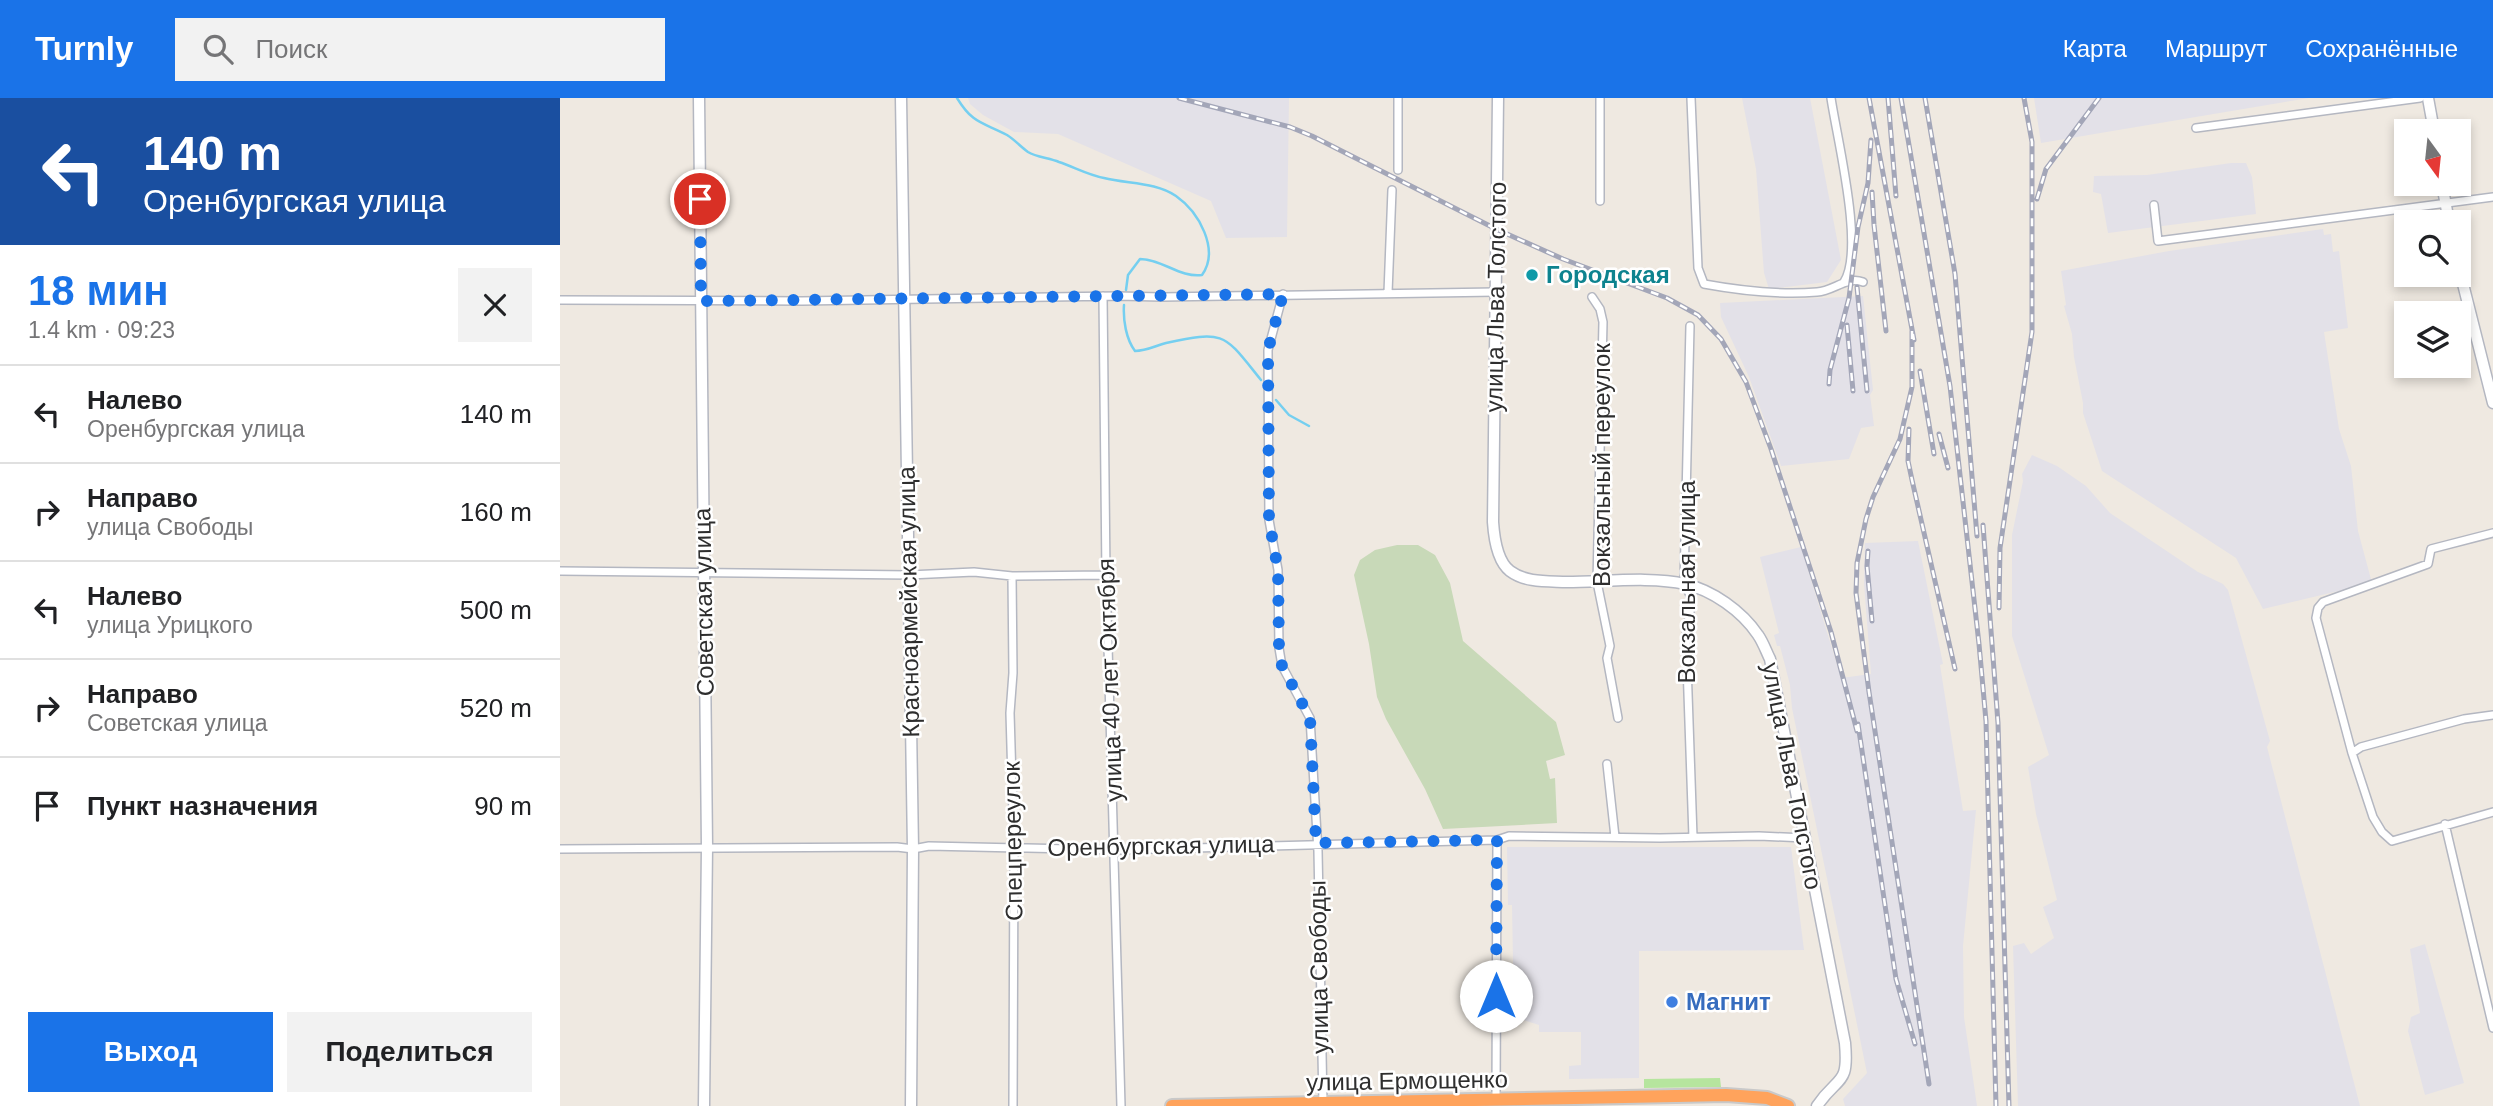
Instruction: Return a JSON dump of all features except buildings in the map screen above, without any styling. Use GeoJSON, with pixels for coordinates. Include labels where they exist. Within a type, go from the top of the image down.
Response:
{"type":"FeatureCollection","features":[{"type":"Feature","properties":{"kind":"highway","name":"улица Ермощенко"},"geometry":{"type":"LineString","coordinates":[[1172,1106],[1726,1095],[1767,1098],[1788,1106]]}},
{"type":"Feature","properties":{"kind":"street","name":"Советская улица"},"geometry":{"type":"LineString","coordinates":[[699,98],[707,847],[704,1106]]}},
{"type":"Feature","properties":{"kind":"street","name":"Красноармейская улица"},"geometry":{"type":"LineString","coordinates":[[901,98],[913,849],[911,1106]]}},
{"type":"Feature","properties":{"kind":"street"},"geometry":{"type":"LineString","coordinates":[[1398,98],[1398,170]]}},
{"type":"Feature","properties":{"kind":"street","name":"улица Льва Толстого"},"geometry":{"type":"LineString","coordinates":[[1498,98],[1493,522],[1501,560],[1508,570],[1528,580],[1685,583],[1717,597],[1747,621],[1759,636],[1770,659],[1845,1043],[1847,1068],[1840,1081],[1817,1106]]}},
{"type":"Feature","properties":{"kind":"street"},"geometry":{"type":"LineString","coordinates":[[1600,98],[1600,201]]}},
{"type":"Feature","properties":{"kind":"street"},"geometry":{"type":"LineString","coordinates":[[1691,98],[1699,268],[1704,284],[1775,295],[1821,292],[1844,282],[1863,282]]}},
{"type":"Feature","properties":{"kind":"street"},"geometry":{"type":"LineString","coordinates":[[1831,98],[1851,222],[1848,276],[1844,282]]}},
{"type":"Feature","properties":{"kind":"street"},"geometry":{"type":"LineString","coordinates":[[2196,128],[2420,98]]}},
{"type":"Feature","properties":{"kind":"street"},"geometry":{"type":"LineString","coordinates":[[2428,98],[2432,119]]}},
{"type":"Feature","properties":{"kind":"street"},"geometry":{"type":"LineString","coordinates":[[1388,293],[1392,190]]}},
{"type":"Feature","properties":{"kind":"street"},"geometry":{"type":"LineString","coordinates":[[2444,196],[2446,210]]}},
{"type":"Feature","properties":{"kind":"street"},"geometry":{"type":"LineString","coordinates":[[2154,205],[2158,241],[2493,197]]}},
{"type":"Feature","properties":{"kind":"street"},"geometry":{"type":"LineString","coordinates":[[2464,287],[2493,403]]}},
{"type":"Feature","properties":{"kind":"street"},"geometry":{"type":"LineString","coordinates":[[560,300],[701,301],[1496,292]]}},
{"type":"Feature","properties":{"kind":"street","name":"улица Свободы"},"geometry":{"type":"LineString","coordinates":[[1283,294],[1268,350],[1269,520],[1278,570],[1279,648],[1282,666],[1310,718],[1323,1104]]}},
{"type":"Feature","properties":{"kind":"street","name":"улица 40 лет Октября"},"geometry":{"type":"LineString","coordinates":[[1103,296],[1106,575],[1121,1106]]}},
{"type":"Feature","properties":{"kind":"street","name":"Вокзальный переулок"},"geometry":{"type":"LineString","coordinates":[[1592,297],[1600,309],[1603,322],[1597,582],[1610,646],[1607,658],[1618,719]]}},
{"type":"Feature","properties":{"kind":"street","name":"Вокзальная улица"},"geometry":{"type":"LineString","coordinates":[[1690,326],[1685,583],[1692,599],[1686,636],[1693,836]]}},
{"type":"Feature","properties":{"kind":"street"},"geometry":{"type":"LineString","coordinates":[[2493,533],[2431,549],[2428,564],[2323,602],[2318,608],[2316,618],[2352,753],[2373,817],[2382,831],[2392,841],[2445,824],[2493,813]]}},
{"type":"Feature","properties":{"kind":"street"},"geometry":{"type":"LineString","coordinates":[[560,571],[1106,575]]}},
{"type":"Feature","properties":{"kind":"street","name":"Спецпереулок"},"geometry":{"type":"LineString","coordinates":[[1012,576],[1013,673],[1010,713],[1014,847],[1013,1106]]}},
{"type":"Feature","properties":{"kind":"street"},"geometry":{"type":"LineString","coordinates":[[2352,753],[2361,747],[2464,719],[2493,715]]}},
{"type":"Feature","properties":{"kind":"street"},"geometry":{"type":"LineString","coordinates":[[1607,765],[1615,837]]}},
{"type":"Feature","properties":{"kind":"street"},"geometry":{"type":"LineString","coordinates":[[2445,824],[2493,1028]]}},
{"type":"Feature","properties":{"kind":"street","name":"Оренбургская улица"},"geometry":{"type":"LineString","coordinates":[[560,849],[913,849],[929,846],[1115,850],[1497,840],[1509,836],[1805,838]]}},
{"type":"Feature","properties":{"kind":"street"},"geometry":{"type":"LineString","coordinates":[[1496,1100],[1497,840]]}},
{"type":"Feature","properties":{"kind":"shaded area"},"geometry":{"type":"Polygon","coordinates":[[[968,98],[1289,98],[1287,237],[1226,238],[1211,201],[1058,134],[1014,132],[983,115],[970,104],[968,98]]]}},
{"type":"Feature","properties":{"kind":"shaded area"},"geometry":{"type":"Polygon","coordinates":[[[1742,98],[1810,98],[1841,260],[1827,282],[1769,289],[1764,273],[1756,169],[1742,98]]]}},
{"type":"Feature","properties":{"kind":"shaded area"},"geometry":{"type":"Polygon","coordinates":[[[2034,98],[2309,98],[2041,143],[2034,98]]]}},
{"type":"Feature","properties":{"kind":"shaded area"},"geometry":{"type":"Polygon","coordinates":[[[2246,163],[2252,177],[2256,214],[2108,233],[2101,194],[2093,192],[2094,176],[2147,175],[2246,163]]]}},
{"type":"Feature","properties":{"kind":"shaded area"},"geometry":{"type":"Polygon","coordinates":[[[2323,229],[2324,235],[2331,234],[2333,252],[2339,251],[2348,328],[2324,332],[2339,429],[2351,466],[2358,531],[2372,583],[2263,609],[2236,558],[2102,471],[2083,413],[2072,334],[2064,306],[2061,271],[2169,251],[2323,229]]]}},
{"type":"Feature","properties":{"kind":"shaded area"},"geometry":{"type":"Polygon","coordinates":[[[1863,296],[1874,426],[1861,428],[1849,459],[1781,466],[1749,377],[1721,317],[1720,303],[1863,296]]]}},
{"type":"Feature","properties":{"kind":"shaded area"},"geometry":{"type":"Polygon","coordinates":[[[2032,455],[2057,466],[2086,486],[2110,513],[2198,572],[2223,584],[2228,590],[2270,741],[2267,747],[2360,1106],[2018,1106],[2013,946],[2024,943],[2031,954],[2054,938],[2043,907],[2057,900],[2036,814],[2028,767],[2049,755],[2012,636],[2012,535],[2023,481],[2022,474],[2032,455]]]}},
{"type":"Feature","properties":{"kind":"shaded area"},"geometry":{"type":"Polygon","coordinates":[[[1918,541],[1943,664],[1940,665],[1963,811],[1976,810],[1963,946],[1964,1017],[1977,1106],[1845,1106],[1843,1099],[1867,1073],[1792,708],[1790,685],[1780,646],[1777,646],[1774,635],[1779,633],[1760,557],[1801,547],[1841,678],[1871,674],[1864,583],[1865,543],[1918,541]]]}},
{"type":"Feature","properties":{"kind":"shaded area"},"geometry":{"type":"Polygon","coordinates":[[[1507,847],[1791,847],[1804,950],[1639,951],[1639,1078],[1569,1079],[1569,1066],[1581,1065],[1581,1032],[1539,1032],[1539,1025],[1514,1017],[1512,905],[1508,905],[1507,847]]]}},
{"type":"Feature","properties":{"kind":"shaded area"},"geometry":{"type":"Polygon","coordinates":[[[2425,944],[2464,1083],[2425,1095],[2408,1031],[2411,1017],[2420,1013],[2410,949],[2425,944]]]}},
{"type":"Feature","properties":{"kind":"green space"},"geometry":{"type":"Polygon","coordinates":[[[1397,545],[1418,545],[1435,555],[1450,583],[1463,641],[1556,722],[1565,755],[1546,761],[1550,779],[1555,778],[1557,823],[1443,829],[1377,697],[1354,575],[1360,560],[1375,550],[1397,545]]]}},
{"type":"Feature","properties":{"kind":"green space"},"geometry":{"type":"Polygon","coordinates":[[[1720,1078],[1721,1087],[1644,1088],[1644,1079],[1720,1078]]]}},
{"type":"Feature","properties":{"kind":"waterway"},"geometry":{"type":"LineString","coordinates":[[957,98],[973,118],[1007,135],[1031,154],[1098,177],[1160,188],[1176,196],[1192,212],[1208,243],[1207,265],[1202,275],[1186,274],[1156,262],[1140,259],[1128,275],[1126,290]]}},
{"type":"Feature","properties":{"kind":"waterway"},"geometry":{"type":"LineString","coordinates":[[1124,305],[1126,329],[1135,351],[1186,339],[1222,339],[1239,353],[1261,380]]}},
{"type":"Feature","properties":{"kind":"waterway"},"geometry":{"type":"LineString","coordinates":[[1276,400],[1289,415],[1309,426]]}},
{"type":"Feature","properties":{"kind":"railway"},"geometry":{"type":"LineString","coordinates":[[1179,98],[1290,127],[1312,136],[1496,229],[1563,259],[1667,298],[1698,315],[1721,339],[1746,382],[1771,449],[1831,632],[1857,731]]}},
{"type":"Feature","properties":{"kind":"railway"},"geometry":{"type":"LineString","coordinates":[[1869,98],[1914,340]]}},
{"type":"Feature","properties":{"kind":"railway"},"geometry":{"type":"LineString","coordinates":[[1888,98],[1896,196]]}},
{"type":"Feature","properties":{"kind":"railway"},"geometry":{"type":"LineString","coordinates":[[1901,98],[1950,386],[1979,644],[1986,721],[1996,1106]]}},
{"type":"Feature","properties":{"kind":"railway"},"geometry":{"type":"LineString","coordinates":[[1925,98],[1955,274],[1977,536]]}},
{"type":"Feature","properties":{"kind":"railway"},"geometry":{"type":"LineString","coordinates":[[1999,608],[2000,548],[2032,332],[2032,142],[2024,98]]}},
{"type":"Feature","properties":{"kind":"railway"},"geometry":{"type":"LineString","coordinates":[[2037,199],[2046,169],[2099,98]]}},
{"type":"Feature","properties":{"kind":"railway"},"geometry":{"type":"LineString","coordinates":[[1829,384],[1830,370],[1849,298],[1858,227],[1868,183],[1871,140]]}},
{"type":"Feature","properties":{"kind":"railway"},"geometry":{"type":"LineString","coordinates":[[1872,192],[1886,331]]}},
{"type":"Feature","properties":{"kind":"railway"},"geometry":{"type":"LineString","coordinates":[[1857,287],[1867,391]]}},
{"type":"Feature","properties":{"kind":"railway"},"geometry":{"type":"LineString","coordinates":[[1847,325],[1853,391]]}},
{"type":"Feature","properties":{"kind":"railway"},"geometry":{"type":"LineString","coordinates":[[1912,331],[1912,387],[1900,439],[1873,497],[1866,519],[1857,563],[1856,593],[1929,1084]]}},
{"type":"Feature","properties":{"kind":"railway"},"geometry":{"type":"LineString","coordinates":[[1920,371],[1934,454]]}},
{"type":"Feature","properties":{"kind":"railway"},"geometry":{"type":"LineString","coordinates":[[1909,429],[1908,461],[1955,669]]}},
{"type":"Feature","properties":{"kind":"railway"},"geometry":{"type":"LineString","coordinates":[[1939,434],[1948,468]]}},
{"type":"Feature","properties":{"kind":"railway"},"geometry":{"type":"LineString","coordinates":[[1983,525],[1998,723],[2009,1106]]}},
{"type":"Feature","properties":{"kind":"railway"},"geometry":{"type":"LineString","coordinates":[[1868,551],[1872,621]]}},
{"type":"Feature","properties":{"kind":"railway"},"geometry":{"type":"LineString","coordinates":[[1858,724],[1896,979],[1915,1044]]}},
{"type":"Feature","properties":{"kind":"place","name":"Городская"},"geometry":{"type":"Point","coordinates":[1532,275]}},
{"type":"Feature","properties":{"kind":"place","name":"Магнит"},"geometry":{"type":"Point","coordinates":[1672,1002]}},
{"type":"Feature","properties":{"kind":"route"},"geometry":{"type":"LineString","coordinates":[[700,199],[701,301],[1283,294],[1268,350],[1269,520],[1278,570],[1279,648],[1282,666],[1310,718],[1316,843],[1497,840],[1496,996]]}}]}
